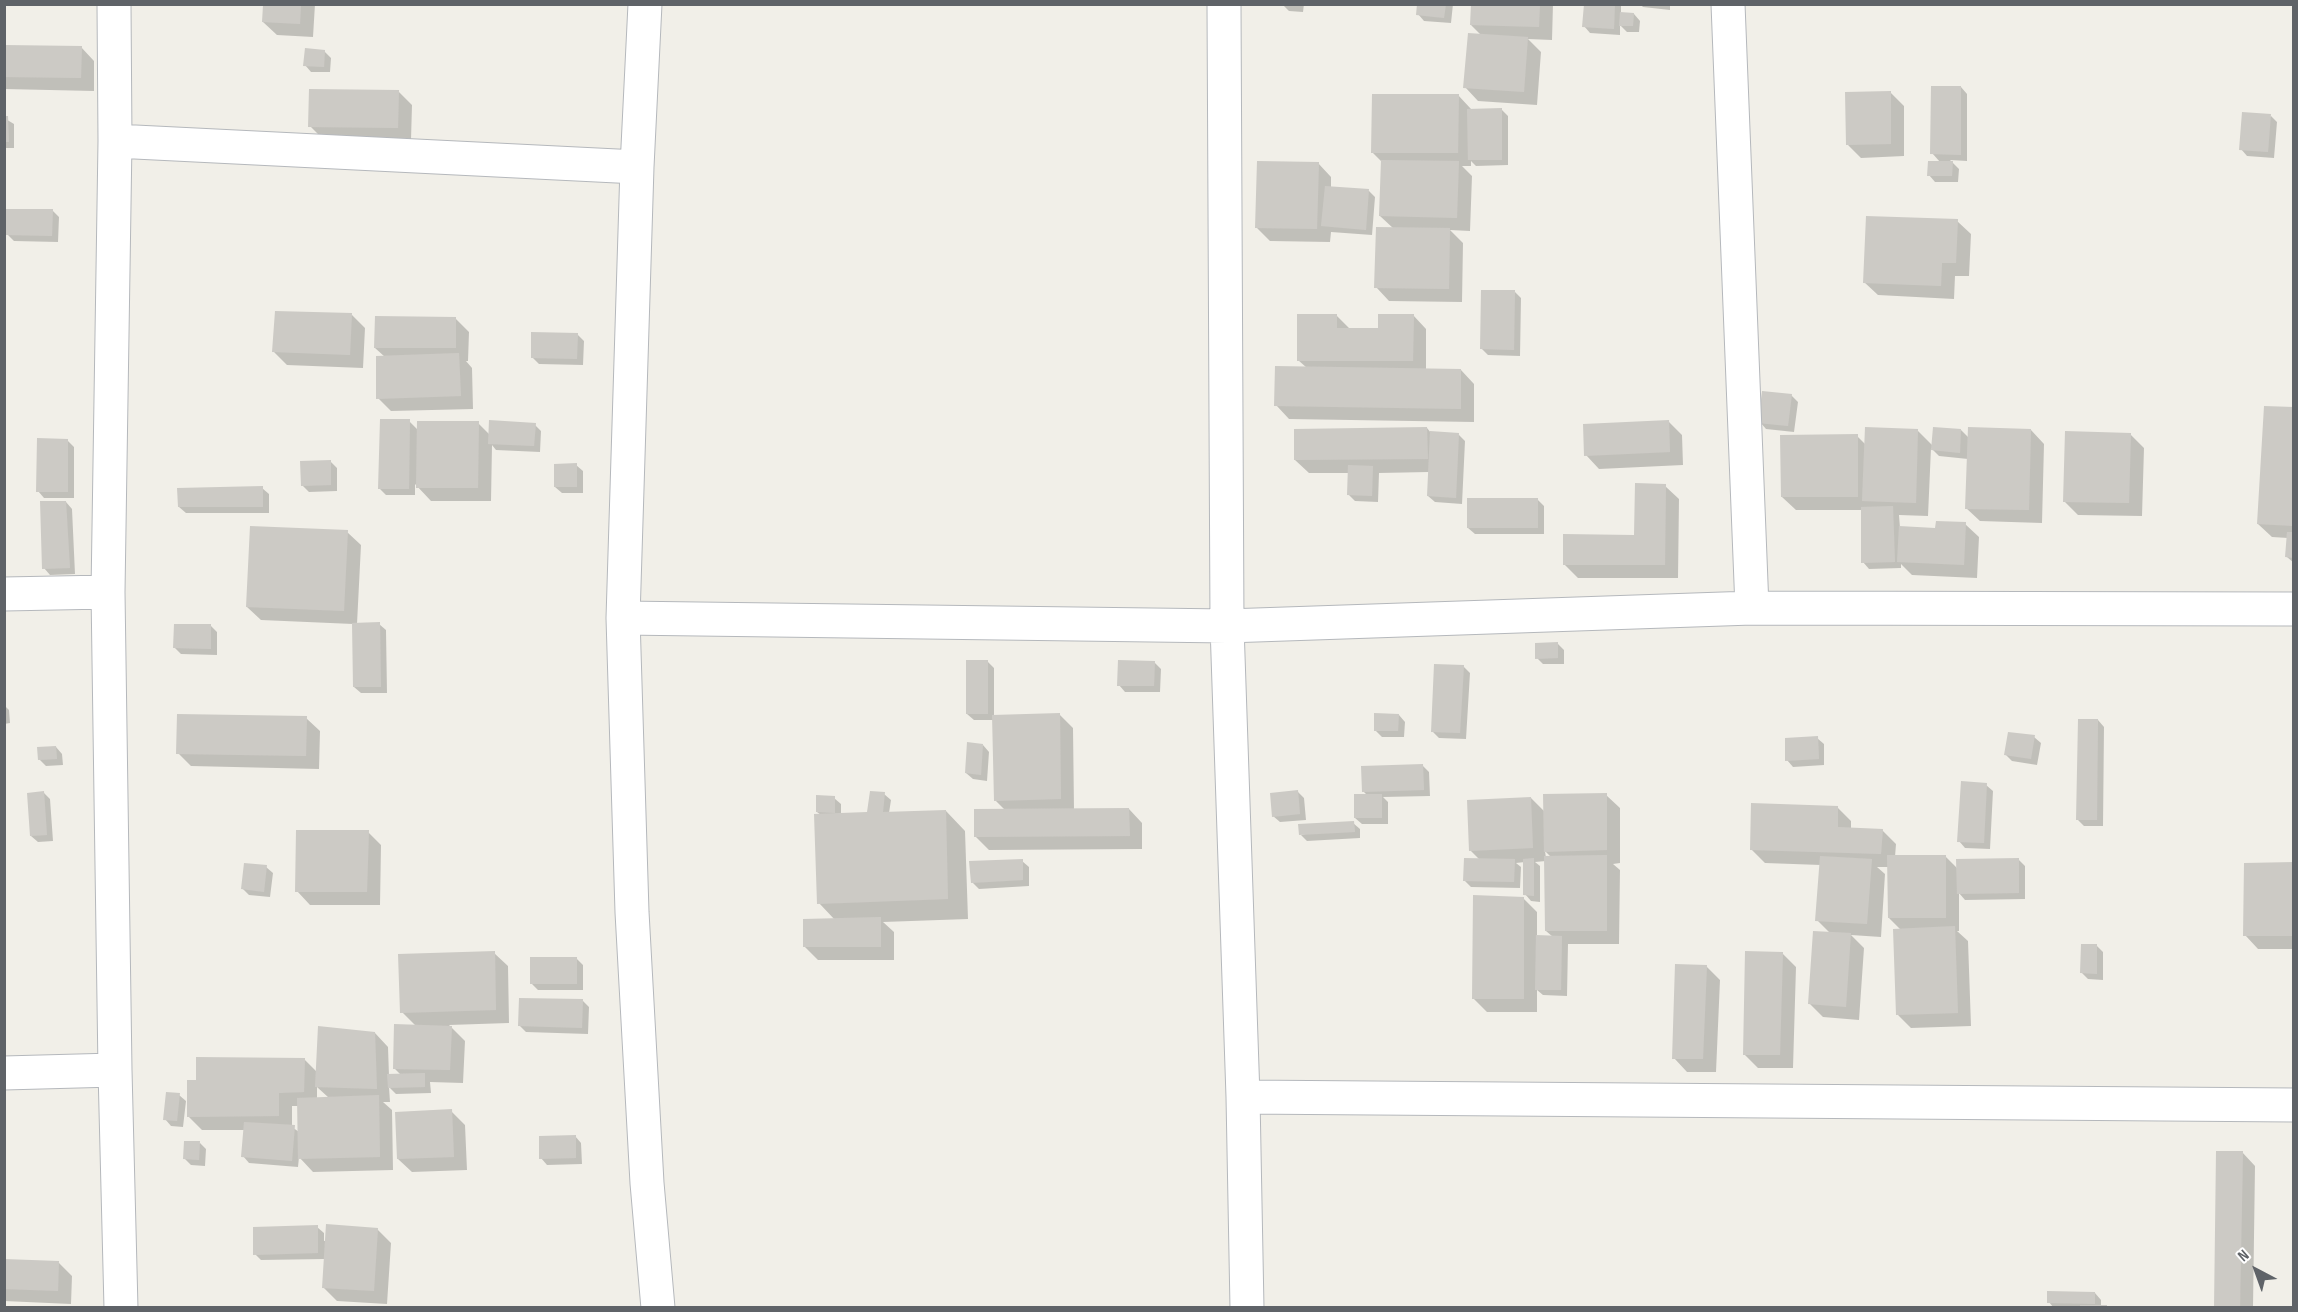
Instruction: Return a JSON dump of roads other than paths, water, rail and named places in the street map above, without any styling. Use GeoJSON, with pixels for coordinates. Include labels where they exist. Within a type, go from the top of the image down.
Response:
{"type":"FeatureCollection","features":[{"type":"Feature","properties":{"kind":"street"},"geometry":{"type":"LineString","coordinates":[[114,4],[115,141],[108,592],[121,1308]]}},
{"type":"Feature","properties":{"kind":"street"},"geometry":{"type":"LineString","coordinates":[[645,4],[637,167],[623,618],[632,912],[647,1183],[658,1308]]}},
{"type":"Feature","properties":{"kind":"street"},"geometry":{"type":"LineString","coordinates":[[1224,4],[1227,626],[1243,1097],[1247,1308]]}},
{"type":"Feature","properties":{"kind":"street"},"geometry":{"type":"LineString","coordinates":[[1728,4],[1752,608]]}},
{"type":"Feature","properties":{"kind":"street"},"geometry":{"type":"LineString","coordinates":[[115,141],[637,167]]}},
{"type":"Feature","properties":{"kind":"street"},"geometry":{"type":"LineString","coordinates":[[4,594],[108,592]]}},
{"type":"Feature","properties":{"kind":"street"},"geometry":{"type":"LineString","coordinates":[[623,618],[1227,626],[1752,608],[2294,609]]}},
{"type":"Feature","properties":{"kind":"street"},"geometry":{"type":"LineString","coordinates":[[4,1073],[115,1070]]}},
{"type":"Feature","properties":{"kind":"street"},"geometry":{"type":"LineString","coordinates":[[1243,1097],[2294,1105]]}}]}
